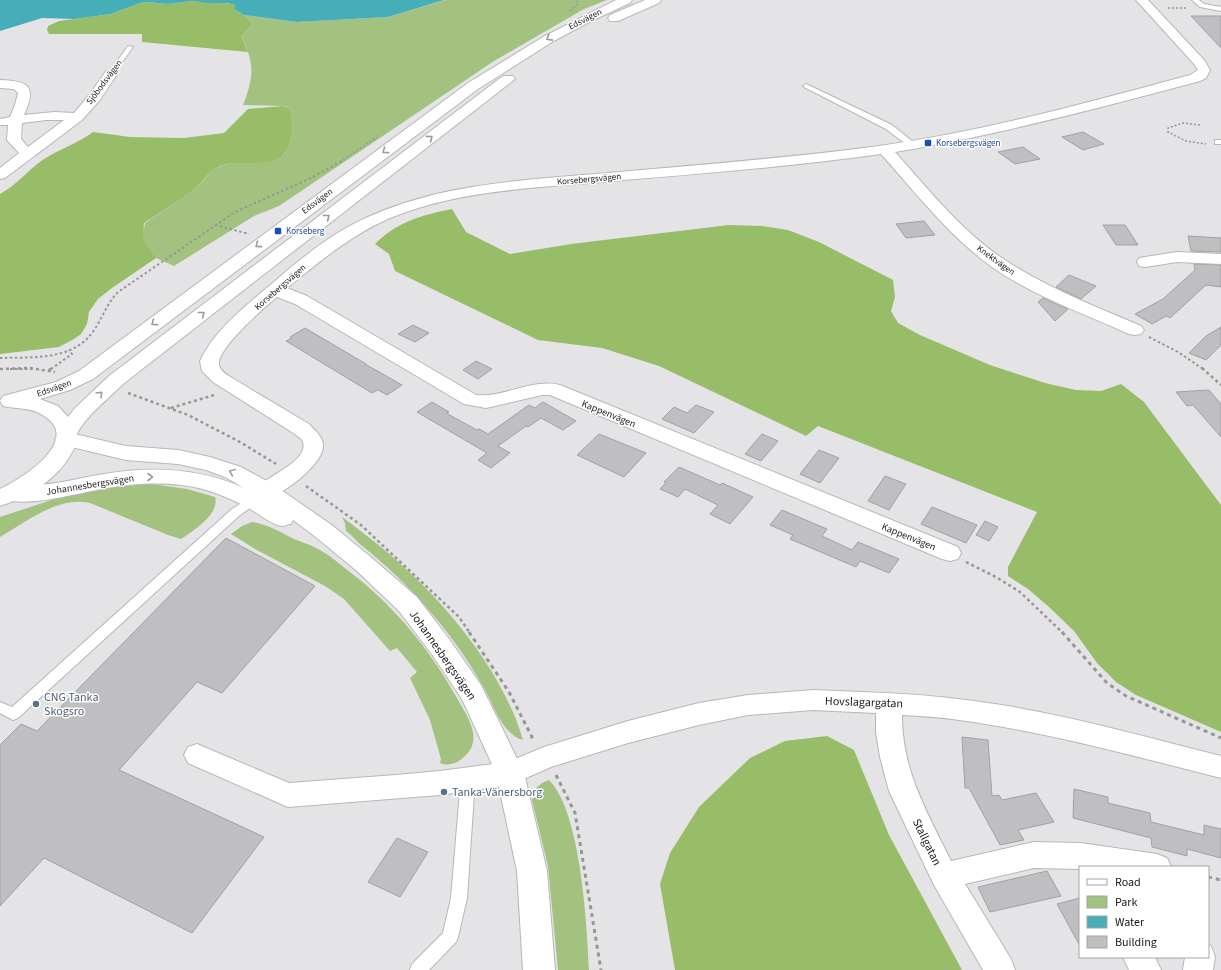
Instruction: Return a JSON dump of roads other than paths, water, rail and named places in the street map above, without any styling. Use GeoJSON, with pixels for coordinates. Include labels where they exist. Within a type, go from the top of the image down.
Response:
{"type":"FeatureCollection","features":[{"type":"Feature","properties":{"kind":"main road","name":"Edsvägen"},"geometry":{"type":"LineString","coordinates":[[5,401],[63,386],[86,375],[473,86],[539,43],[584,19],[626,0]]}},
{"type":"Feature","properties":{"kind":"main road","name":"Edsvägen"},"geometry":{"type":"LineString","coordinates":[[4,496],[31,483],[48,468],[60,454],[66,437],[82,413],[116,380],[500,85],[578,36],[625,12],[655,0]]}},
{"type":"Feature","properties":{"kind":"main road"},"geometry":{"type":"LineString","coordinates":[[5,401],[32,403],[50,410],[62,420],[66,437]]}},
{"type":"Feature","properties":{"kind":"main road"},"geometry":{"type":"LineString","coordinates":[[82,413],[81,425],[85,434],[100,448]]}},
{"type":"Feature","properties":{"kind":"main road","name":"Johannesbergsvägen"},"geometry":{"type":"LineString","coordinates":[[66,437],[100,448],[126,453],[178,457],[210,464],[233,472],[259,495],[365,565],[408,604],[440,646],[472,693],[510,773],[532,871],[538,927],[539,970]]}},
{"type":"Feature","properties":{"kind":"main road","name":"Johannesbergsvägen"},"geometry":{"type":"LineString","coordinates":[[4,496],[54,491],[118,479],[166,477],[197,480],[228,490],[259,495]]}},
{"type":"Feature","properties":{"kind":"street"},"geometry":{"type":"LineString","coordinates":[[1142,0],[1200,63],[1204,70],[1219,70]]}},
{"type":"Feature","properties":{"kind":"street","name":"Korsebergsvägen"},"geometry":{"type":"LineString","coordinates":[[259,495],[308,462],[313,444],[310,437],[283,416],[215,375],[210,368],[209,362],[212,352],[238,323],[327,248],[362,226],[400,208],[447,196],[515,186],[798,160],[886,150],[980,133],[1052,116],[1195,78],[1202,75],[1204,70]]}},
{"type":"Feature","properties":{"kind":"street","name":"Sjöbodsvägen"},"geometry":{"type":"LineString","coordinates":[[0,175],[77,116],[95,97],[111,74]]}},
{"type":"Feature","properties":{"kind":"street"},"geometry":{"type":"LineString","coordinates":[[0,84],[14,85],[22,87],[25,90],[25,96],[15,120],[14,140],[23,150],[30,152]]}},
{"type":"Feature","properties":{"kind":"street"},"geometry":{"type":"LineString","coordinates":[[0,123],[45,116],[77,116]]}},
{"type":"Feature","properties":{"kind":"street","name":"Knektvägen"},"geometry":{"type":"LineString","coordinates":[[886,150],[960,232],[998,263],[1030,282],[1135,330]]}},
{"type":"Feature","properties":{"kind":"street"},"geometry":{"type":"LineString","coordinates":[[1145,262],[1178,257],[1221,258]]}},
{"type":"Feature","properties":{"kind":"street","name":"Kappenvägen"},"geometry":{"type":"LineString","coordinates":[[276,290],[301,300],[471,400],[486,402],[542,389],[553,389],[950,553]]}},
{"type":"Feature","properties":{"kind":"street","name":"Hovslagargatan"},"geometry":{"type":"LineString","coordinates":[[197,755],[288,795],[396,787],[510,773],[544,758],[628,732],[699,714],[748,705],[813,700],[889,703],[958,709],[1014,718],[1090,734],[1221,766]]}},
{"type":"Feature","properties":{"kind":"street","name":"Stallgatan"},"geometry":{"type":"LineString","coordinates":[[889,703],[889,732],[893,757],[903,791],[944,876],[1000,970]]}},
{"type":"Feature","properties":{"kind":"street"},"geometry":{"type":"LineString","coordinates":[[944,876],[1034,855],[1084,862],[1142,866]]}},
{"type":"Feature","properties":{"kind":"street"},"geometry":{"type":"LineString","coordinates":[[1139,958],[1146,970]]}},
{"type":"Feature","properties":{"kind":"street"},"geometry":{"type":"LineString","coordinates":[[1198,970],[1200,958]]}},
{"type":"Feature","properties":{"kind":"lane"},"geometry":{"type":"LineString","coordinates":[[1195,0],[1202,6],[1221,9]]}},
{"type":"Feature","properties":{"kind":"lane","name":"Sjöbodsvägen"},"geometry":{"type":"LineString","coordinates":[[111,74],[130,47]]}},
{"type":"Feature","properties":{"kind":"lane"},"geometry":{"type":"LineString","coordinates":[[806,86],[889,127],[913,145]]}},
{"type":"Feature","properties":{"kind":"lane"},"geometry":{"type":"LineString","coordinates":[[0,707],[13,714],[236,512],[259,495]]}},
{"type":"Feature","properties":{"kind":"lane"},"geometry":{"type":"LineString","coordinates":[[418,970],[450,937],[458,898],[468,779]]}},
{"type":"Feature","properties":{"kind":"water"},"geometry":{"type":"Polygon","coordinates":[[[0,0],[444,0],[388,17],[297,22],[244,15],[234,9],[235,5],[227,3],[192,1],[168,4],[147,2],[140,3],[111,14],[74,19],[42,18],[0,31],[0,0]]]}},
{"type":"Feature","properties":{"kind":"place","name":"Korsebergsvägen"},"geometry":{"type":"Point","coordinates":[928,143]}},
{"type":"Feature","properties":{"kind":"place","name":"Korseberg"},"geometry":{"type":"Point","coordinates":[278,231]}},
{"type":"Feature","properties":{"kind":"place","name":"CNG Tanka Skogsro"},"geometry":{"type":"Point","coordinates":[36,704]}},
{"type":"Feature","properties":{"kind":"place","name":"Tanka-Vänersborg"},"geometry":{"type":"Point","coordinates":[444,792]}}]}
